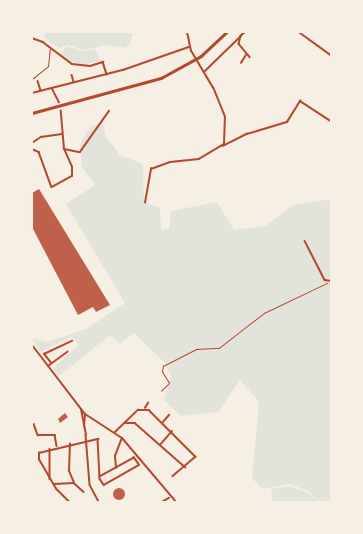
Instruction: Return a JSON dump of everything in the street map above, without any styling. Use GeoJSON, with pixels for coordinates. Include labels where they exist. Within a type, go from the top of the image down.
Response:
{"type":"FeatureCollection","features":[{"type":"Feature","properties":{"kind":"highway"},"geometry":{"type":"LineString","coordinates":[[32,112],[161,78],[201,56],[227,32]]}},
{"type":"Feature","properties":{"kind":"main road"},"geometry":{"type":"LineString","coordinates":[[32,345],[85,414],[115,432],[122,438],[138,456],[169,498],[176,502]]}},
{"type":"Feature","properties":{"kind":"main road"},"geometry":{"type":"LineString","coordinates":[[81,409],[86,435]]}},
{"type":"Feature","properties":{"kind":"main road"},"geometry":{"type":"LineString","coordinates":[[85,414],[86,435]]}},
{"type":"Feature","properties":{"kind":"street"},"geometry":{"type":"LineString","coordinates":[[187,32],[189,47],[204,70],[225,117],[223,146]]}},
{"type":"Feature","properties":{"kind":"street"},"geometry":{"type":"LineString","coordinates":[[204,70],[246,32]]}},
{"type":"Feature","properties":{"kind":"street"},"geometry":{"type":"LineString","coordinates":[[299,32],[331,55]]}},
{"type":"Feature","properties":{"kind":"street"},"geometry":{"type":"LineString","coordinates":[[241,36],[239,44],[250,57]]}},
{"type":"Feature","properties":{"kind":"street"},"geometry":{"type":"LineString","coordinates":[[32,38],[50,48],[72,64],[90,66],[104,62],[107,74]]}},
{"type":"Feature","properties":{"kind":"street"},"geometry":{"type":"LineString","coordinates":[[32,93],[107,74],[189,47]]}},
{"type":"Feature","properties":{"kind":"street"},"geometry":{"type":"LineString","coordinates":[[32,79],[48,66],[50,48]]}},
{"type":"Feature","properties":{"kind":"street"},"geometry":{"type":"LineString","coordinates":[[241,63],[247,55]]}},
{"type":"Feature","properties":{"kind":"street"},"geometry":{"type":"LineString","coordinates":[[72,75],[74,82]]}},
{"type":"Feature","properties":{"kind":"street"},"geometry":{"type":"LineString","coordinates":[[35,78],[38,81],[41,91]]}},
{"type":"Feature","properties":{"kind":"street"},"geometry":{"type":"LineString","coordinates":[[52,88],[59,102]]}},
{"type":"Feature","properties":{"kind":"street"},"geometry":{"type":"LineString","coordinates":[[145,203],[151,169],[170,162],[199,159],[247,134],[287,122],[300,101],[331,121]]}},
{"type":"Feature","properties":{"kind":"street"},"geometry":{"type":"LineString","coordinates":[[32,149],[39,152],[52,187],[72,176],[72,167],[64,149],[61,111]]}},
{"type":"Feature","properties":{"kind":"street"},"geometry":{"type":"LineString","coordinates":[[64,149],[80,152],[109,111]]}},
{"type":"Feature","properties":{"kind":"street"},"geometry":{"type":"LineString","coordinates":[[32,143],[41,137],[62,134]]}},
{"type":"Feature","properties":{"kind":"street"},"geometry":{"type":"LineString","coordinates":[[305,241],[326,280],[331,281]]}},
{"type":"Feature","properties":{"kind":"street"},"geometry":{"type":"LineString","coordinates":[[51,364],[44,354],[72,341]]}},
{"type":"Feature","properties":{"kind":"street"},"geometry":{"type":"LineString","coordinates":[[48,366],[67,352]]}},
{"type":"Feature","properties":{"kind":"street"},"geometry":{"type":"LineString","coordinates":[[115,432],[145,408],[148,403]]}},
{"type":"Feature","properties":{"kind":"street"},"geometry":{"type":"LineString","coordinates":[[145,408],[172,430],[196,457],[173,476]]}},
{"type":"Feature","properties":{"kind":"street"},"geometry":{"type":"LineString","coordinates":[[163,422],[169,415]]}},
{"type":"Feature","properties":{"kind":"street"},"geometry":{"type":"LineString","coordinates":[[124,424],[135,423],[185,467]]}},
{"type":"Feature","properties":{"kind":"street"},"geometry":{"type":"LineString","coordinates":[[34,424],[38,435],[55,435],[57,447]]}},
{"type":"Feature","properties":{"kind":"street"},"geometry":{"type":"LineString","coordinates":[[160,445],[172,430]]}},
{"type":"Feature","properties":{"kind":"street"},"geometry":{"type":"LineString","coordinates":[[86,435],[88,439],[90,485],[98,502]]}},
{"type":"Feature","properties":{"kind":"street"},"geometry":{"type":"LineString","coordinates":[[116,468],[115,456],[122,438]]}},
{"type":"Feature","properties":{"kind":"street"},"geometry":{"type":"LineString","coordinates":[[69,502],[50,479],[38,457],[46,450],[88,439],[100,441],[100,477],[103,485],[139,466],[134,458]]}},
{"type":"Feature","properties":{"kind":"street"},"geometry":{"type":"LineString","coordinates":[[70,444],[69,471],[74,483],[84,492]]}},
{"type":"Feature","properties":{"kind":"street"},"geometry":{"type":"LineString","coordinates":[[50,448],[50,479]]}},
{"type":"Feature","properties":{"kind":"street"},"geometry":{"type":"LineString","coordinates":[[100,477],[138,456]]}},
{"type":"Feature","properties":{"kind":"street"},"geometry":{"type":"LineString","coordinates":[[54,484],[74,483]]}},
{"type":"Feature","properties":{"kind":"street"},"geometry":{"type":"LineString","coordinates":[[162,502],[169,498]]}},
{"type":"Feature","properties":{"kind":"path"},"geometry":{"type":"LineString","coordinates":[[161,391],[169,383],[162,372],[163,366],[197,349],[219,348],[264,313],[331,281]]}},
{"type":"Feature","properties":{"kind":"shaded area"},"geometry":{"type":"Polygon","coordinates":[[[45,32],[133,32],[130,44],[125,48],[106,45],[84,50],[68,45],[59,48],[45,39],[45,32]]]}},
{"type":"Feature","properties":{"kind":"shaded area"},"geometry":{"type":"Polygon","coordinates":[[[67,46],[81,51],[95,49],[100,61],[83,64],[69,61],[60,54],[67,46]]]}},
{"type":"Feature","properties":{"kind":"shaded area"},"geometry":{"type":"Polygon","coordinates":[[[103,122],[106,137],[120,155],[143,164],[144,203],[160,207],[161,230],[169,229],[171,211],[217,202],[234,230],[265,226],[293,205],[331,199],[331,502],[320,502],[308,491],[290,484],[262,489],[252,478],[259,402],[240,380],[218,412],[181,416],[164,400],[171,376],[165,363],[134,333],[120,344],[110,335],[58,377],[53,368],[79,345],[72,337],[40,352],[32,338],[47,342],[86,329],[125,303],[66,204],[95,185],[82,167],[80,144],[90,127],[103,122]]]}},
{"type":"Feature","properties":{"kind":"shaded area"},"geometry":{"type":"Polygon","coordinates":[[[289,486],[307,492],[319,502],[273,502],[271,489],[289,486]]]}},
{"type":"Feature","properties":{"kind":"building"},"geometry":{"type":"Polygon","coordinates":[[[39,189],[110,305],[96,312],[93,307],[78,315],[32,227],[32,193],[39,189]]]}},
{"type":"Feature","properties":{"kind":"building"},"geometry":{"type":"Polygon","coordinates":[[[65,413],[68,417],[60,423],[58,419],[65,413]]]}},
{"type":"Feature","properties":{"kind":"building"},"geometry":{"type":"Polygon","coordinates":[[[117,488],[121,488],[125,494],[121,500],[117,500],[113,496],[113,492],[117,488]]]}}]}
